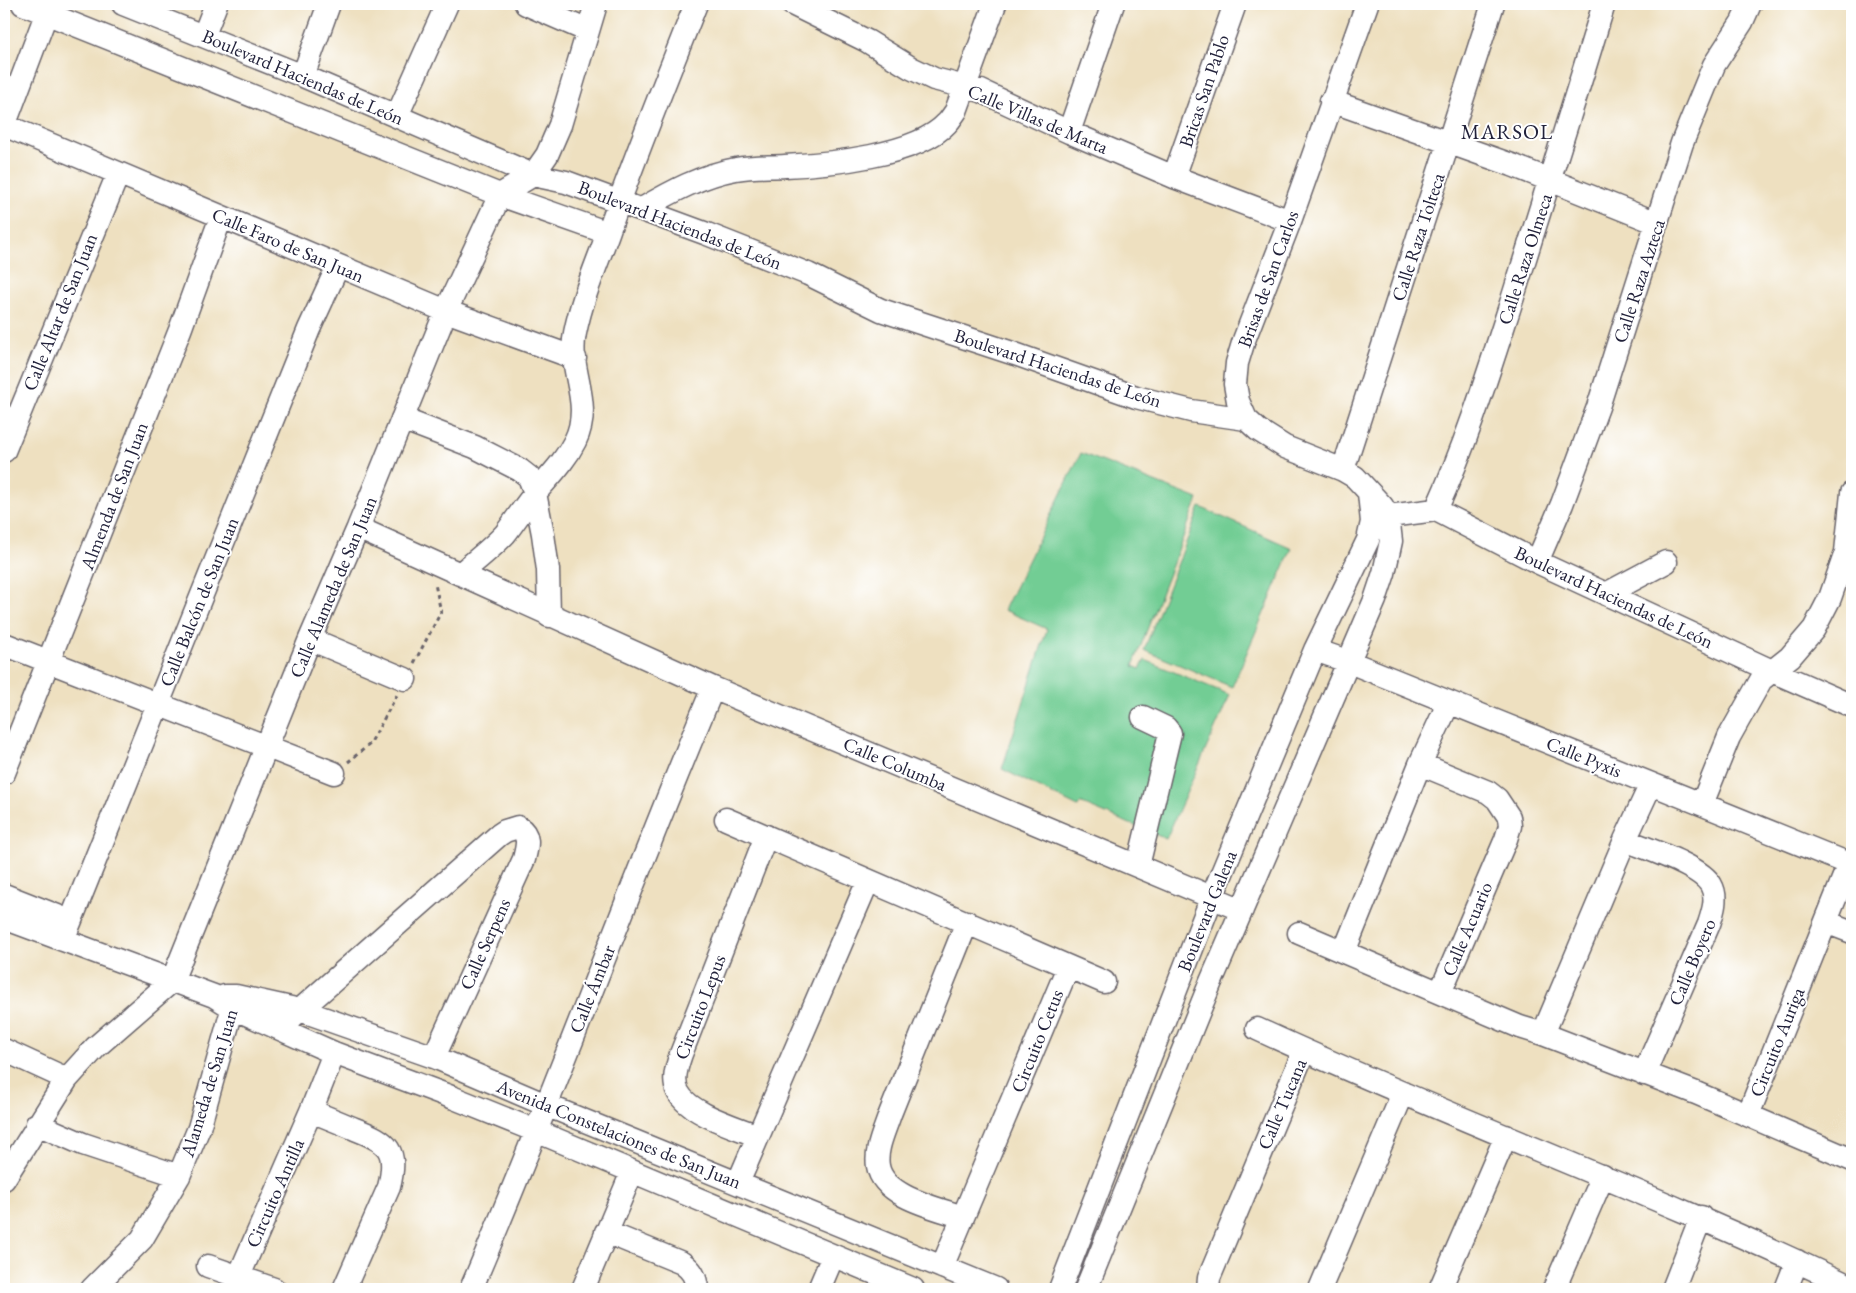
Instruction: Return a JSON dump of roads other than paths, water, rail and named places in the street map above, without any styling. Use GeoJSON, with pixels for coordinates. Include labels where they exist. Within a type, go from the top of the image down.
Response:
{"type":"FeatureCollection","features":[{"type":"Feature","properties":{"kind":"street","name":"Boulevard Haciendas de León"},"geometry":{"type":"LineString","coordinates":[[23,4],[49,9],[500,195],[608,233]]}},
{"type":"Feature","properties":{"kind":"street","name":"Boulevard Haciendas de León"},"geometry":{"type":"LineString","coordinates":[[122,4],[304,76],[533,174],[566,182],[642,209],[808,274],[881,310],[1015,354],[1136,397],[1191,411],[1246,419]]}},
{"type":"Feature","properties":{"kind":"street"},"geometry":{"type":"LineString","coordinates":[[204,35],[216,4]]}},
{"type":"Feature","properties":{"kind":"street"},"geometry":{"type":"LineString","coordinates":[[304,76],[329,4]]}},
{"type":"Feature","properties":{"kind":"street"},"geometry":{"type":"LineString","coordinates":[[397,116],[447,4]]}},
{"type":"Feature","properties":{"kind":"street"},"geometry":{"type":"LineString","coordinates":[[526,4],[588,31]]}},
{"type":"Feature","properties":{"kind":"street"},"geometry":{"type":"LineString","coordinates":[[500,195],[533,174],[547,155],[560,125],[596,4]]}},
{"type":"Feature","properties":{"kind":"street"},"geometry":{"type":"LineString","coordinates":[[460,574],[503,536],[535,493],[561,465],[576,440],[583,418],[582,401],[574,358],[574,335],[590,276],[696,4]]}},
{"type":"Feature","properties":{"kind":"street","name":"Calle Villas de Marta"},"geometry":{"type":"LineString","coordinates":[[792,4],[867,41],[911,68],[934,79],[966,86],[990,94],[1069,132],[1174,177],[1290,222]]}},
{"type":"Feature","properties":{"kind":"street"},"geometry":{"type":"LineString","coordinates":[[642,209],[682,186],[736,169],[814,164],[854,159],[904,147],[929,136],[946,124],[956,111],[995,4]]}},
{"type":"Feature","properties":{"kind":"street"},"geometry":{"type":"LineString","coordinates":[[1069,132],[1113,4]]}},
{"type":"Feature","properties":{"kind":"street","name":"Bricas San Pablo"},"geometry":{"type":"LineString","coordinates":[[1174,177],[1234,4]]}},
{"type":"Feature","properties":{"kind":"street","name":"Brisas de San Carlos"},"geometry":{"type":"LineString","coordinates":[[1367,4],[1290,222],[1244,340],[1237,363],[1235,384],[1238,401],[1246,419],[1268,438],[1355,477],[1369,492],[1376,524],[1391,541]]}},
{"type":"Feature","properties":{"kind":"street","name":"Calle Raza Tolteca"},"geometry":{"type":"LineString","coordinates":[[1343,470],[1493,4]]}},
{"type":"Feature","properties":{"kind":"street","name":"Calle Raza Olmeca"},"geometry":{"type":"LineString","coordinates":[[1436,510],[1454,471],[1490,369],[1551,179],[1604,4]]}},
{"type":"Feature","properties":{"kind":"street","name":"Calle Raza Azteca"},"geometry":{"type":"LineString","coordinates":[[1538,562],[1562,504],[1598,406],[1682,143],[1714,65],[1742,22],[1750,4]]}},
{"type":"Feature","properties":{"kind":"street"},"geometry":{"type":"LineString","coordinates":[[4,126],[49,9]]}},
{"type":"Feature","properties":{"kind":"street"},"geometry":{"type":"LineString","coordinates":[[1332,101],[1551,179],[1657,223]]}},
{"type":"Feature","properties":{"kind":"street","name":"Calle Faro de San Juan"},"geometry":{"type":"LineString","coordinates":[[4,126],[446,311],[574,358]]}},
{"type":"Feature","properties":{"kind":"street","name":"Calle Altar de San Juan"},"geometry":{"type":"LineString","coordinates":[[4,451],[118,174]]}},
{"type":"Feature","properties":{"kind":"street","name":"Calle Alameda de San Juan"},"geometry":{"type":"LineString","coordinates":[[172,981],[310,639],[358,528],[446,311],[500,195]]}},
{"type":"Feature","properties":{"kind":"street","name":"Almenda de San Juan"},"geometry":{"type":"LineString","coordinates":[[4,773],[180,330],[221,217]]}},
{"type":"Feature","properties":{"kind":"street","name":"Calle Balcón de San Juan"},"geometry":{"type":"LineString","coordinates":[[66,931],[309,329],[338,266]]}},
{"type":"Feature","properties":{"kind":"street"},"geometry":{"type":"LineString","coordinates":[[402,419],[475,448],[520,470],[529,477],[535,493],[548,570],[549,616]]}},
{"type":"Feature","properties":{"kind":"street"},"geometry":{"type":"LineString","coordinates":[[1702,804],[1729,737],[1761,680],[1790,657],[1814,629],[1830,598],[1846,552],[1852,493]]}},
{"type":"Feature","properties":{"kind":"street","name":"Boulevard Haciendas de León"},"geometry":{"type":"LineString","coordinates":[[1436,510],[1538,562],[1772,671],[1852,706]]}},
{"type":"Feature","properties":{"kind":"street"},"geometry":{"type":"LineString","coordinates":[[1376,524],[1436,510]]}},
{"type":"Feature","properties":{"kind":"street","name":"Boulevard Galena"},"geometry":{"type":"LineString","coordinates":[[1060,1289],[1212,897],[1315,650],[1376,524]]}},
{"type":"Feature","properties":{"kind":"street","name":"Calle Columba"},"geometry":{"type":"LineString","coordinates":[[358,528],[549,616],[713,688],[1242,910]]}},
{"type":"Feature","properties":{"kind":"street","name":"Boulevard Galena"},"geometry":{"type":"LineString","coordinates":[[1086,1289],[1242,910],[1347,661],[1375,600],[1384,573],[1391,541]]}},
{"type":"Feature","properties":{"kind":"street"},"geometry":{"type":"LineString","coordinates":[[1606,594],[1666,562]]}},
{"type":"Feature","properties":{"kind":"street"},"geometry":{"type":"LineString","coordinates":[[310,639],[405,679]]}},
{"type":"Feature","properties":{"kind":"street"},"geometry":{"type":"LineString","coordinates":[[4,644],[334,773]]}},
{"type":"Feature","properties":{"kind":"street","name":"Calle Pyxis"},"geometry":{"type":"LineString","coordinates":[[1315,650],[1347,661],[1850,865]]}},
{"type":"Feature","properties":{"kind":"street","name":"Calle Ámbar"},"geometry":{"type":"LineString","coordinates":[[471,1289],[520,1176],[546,1105],[713,688]]}},
{"type":"Feature","properties":{"kind":"street"},"geometry":{"type":"LineString","coordinates":[[1344,952],[1420,764],[1449,702]]}},
{"type":"Feature","properties":{"kind":"street"},"geometry":{"type":"LineString","coordinates":[[1138,866],[1170,733],[1166,728],[1143,717]]}},
{"type":"Feature","properties":{"kind":"street","name":"Calle Acuario"},"geometry":{"type":"LineString","coordinates":[[1298,933],[1440,993],[1510,826],[1509,816],[1504,808],[1488,792],[1420,764]]}},
{"type":"Feature","properties":{"kind":"street"},"geometry":{"type":"LineString","coordinates":[[1543,1034],[1625,840],[1651,784]]}},
{"type":"Feature","properties":{"kind":"street","name":"Circuito Cetus"},"geometry":{"type":"LineString","coordinates":[[726,819],[1068,967],[942,1267]]}},
{"type":"Feature","properties":{"kind":"street","name":"Calle Serpens"},"geometry":{"type":"LineString","coordinates":[[300,1010],[505,830],[518,828],[523,830],[527,837],[524,859],[434,1057]]}},
{"type":"Feature","properties":{"kind":"street","name":"Circuito Lepus"},"geometry":{"type":"LineString","coordinates":[[758,1136],[702,1113],[686,1103],[677,1091],[675,1074],[681,1054],[766,836]]}},
{"type":"Feature","properties":{"kind":"street","name":"Calle Boyero"},"geometry":{"type":"LineString","coordinates":[[1625,840],[1690,867],[1705,876],[1712,887],[1714,896],[1714,909],[1709,924],[1644,1074]]}},
{"type":"Feature","properties":{"kind":"street","name":"Circuito Auriga"},"geometry":{"type":"LineString","coordinates":[[1850,865],[1748,1115],[1851,1155]]}},
{"type":"Feature","properties":{"kind":"street"},"geometry":{"type":"LineString","coordinates":[[738,1183],[868,881]]}},
{"type":"Feature","properties":{"kind":"street"},"geometry":{"type":"LineString","coordinates":[[4,896],[66,931],[172,981],[235,1002]]}},
{"type":"Feature","properties":{"kind":"street"},"geometry":{"type":"LineString","coordinates":[[4,918],[66,931]]}},
{"type":"Feature","properties":{"kind":"street"},"geometry":{"type":"LineString","coordinates":[[963,1217],[914,1200],[893,1190],[881,1177],[877,1165],[879,1145],[890,1114],[967,922]]}},
{"type":"Feature","properties":{"kind":"street"},"geometry":{"type":"LineString","coordinates":[[1826,922],[1852,932]]}},
{"type":"Feature","properties":{"kind":"street"},"geometry":{"type":"LineString","coordinates":[[1068,967],[1104,982]]}},
{"type":"Feature","properties":{"kind":"street"},"geometry":{"type":"LineString","coordinates":[[4,1179],[67,1079],[96,1047],[172,981]]}},
{"type":"Feature","properties":{"kind":"street"},"geometry":{"type":"LineString","coordinates":[[1440,993],[1520,1027],[1543,1034],[1748,1115]]}},
{"type":"Feature","properties":{"kind":"street","name":"Avenida Constelaciones de San Juan"},"geometry":{"type":"LineString","coordinates":[[235,1002],[300,1010],[434,1057],[546,1105],[996,1289]]}},
{"type":"Feature","properties":{"kind":"street","name":"Avenida Constelaciones de San Juan"},"geometry":{"type":"LineString","coordinates":[[235,1002],[280,1028],[334,1053],[536,1131],[913,1289]]}},
{"type":"Feature","properties":{"kind":"street","name":"Alameda de San Juan"},"geometry":{"type":"LineString","coordinates":[[92,1289],[142,1240],[179,1176],[199,1128],[235,1002]]}},
{"type":"Feature","properties":{"kind":"street"},"geometry":{"type":"LineString","coordinates":[[280,1028],[300,1010]]}},
{"type":"Feature","properties":{"kind":"street"},"geometry":{"type":"LineString","coordinates":[[1257,1029],[1304,1051]]}},
{"type":"Feature","properties":{"kind":"street"},"geometry":{"type":"LineString","coordinates":[[4,1050],[67,1079]]}},
{"type":"Feature","properties":{"kind":"street","name":"Calle Tucana"},"geometry":{"type":"LineString","coordinates":[[1208,1289],[1209,1278],[1304,1051],[1701,1217],[1841,1282]]}},
{"type":"Feature","properties":{"kind":"street","name":"Circuito Antilla"},"geometry":{"type":"LineString","coordinates":[[238,1276],[311,1111],[334,1053]]}},
{"type":"Feature","properties":{"kind":"street"},"geometry":{"type":"LineString","coordinates":[[1320,1289],[1403,1093]]}},
{"type":"Feature","properties":{"kind":"street"},"geometry":{"type":"LineString","coordinates":[[311,1111],[379,1138],[388,1148],[392,1161],[389,1187],[344,1289]]}},
{"type":"Feature","properties":{"kind":"street"},"geometry":{"type":"LineString","coordinates":[[38,1124],[83,1144],[179,1176]]}},
{"type":"Feature","properties":{"kind":"street"},"geometry":{"type":"LineString","coordinates":[[1440,1289],[1506,1136]]}},
{"type":"Feature","properties":{"kind":"street"},"geometry":{"type":"LineString","coordinates":[[583,1289],[632,1172]]}},
{"type":"Feature","properties":{"kind":"street"},"geometry":{"type":"LineString","coordinates":[[1554,1289],[1603,1176]]}},
{"type":"Feature","properties":{"kind":"street"},"geometry":{"type":"LineString","coordinates":[[1673,1289],[1701,1217]]}},
{"type":"Feature","properties":{"kind":"street"},"geometry":{"type":"LineString","coordinates":[[606,1232],[682,1263],[691,1270],[696,1278],[697,1289]]}},
{"type":"Feature","properties":{"kind":"street"},"geometry":{"type":"LineString","coordinates":[[819,1289],[833,1256]]}},
{"type":"Feature","properties":{"kind":"street"},"geometry":{"type":"LineString","coordinates":[[1786,1289],[1797,1261]]}},
{"type":"Feature","properties":{"kind":"street"},"geometry":{"type":"LineString","coordinates":[[208,1266],[274,1289]]}},
{"type":"Feature","properties":{"kind":"district","name":"MARSOL"},"geometry":{"type":"Point","coordinates":[1507,131]}}]}
